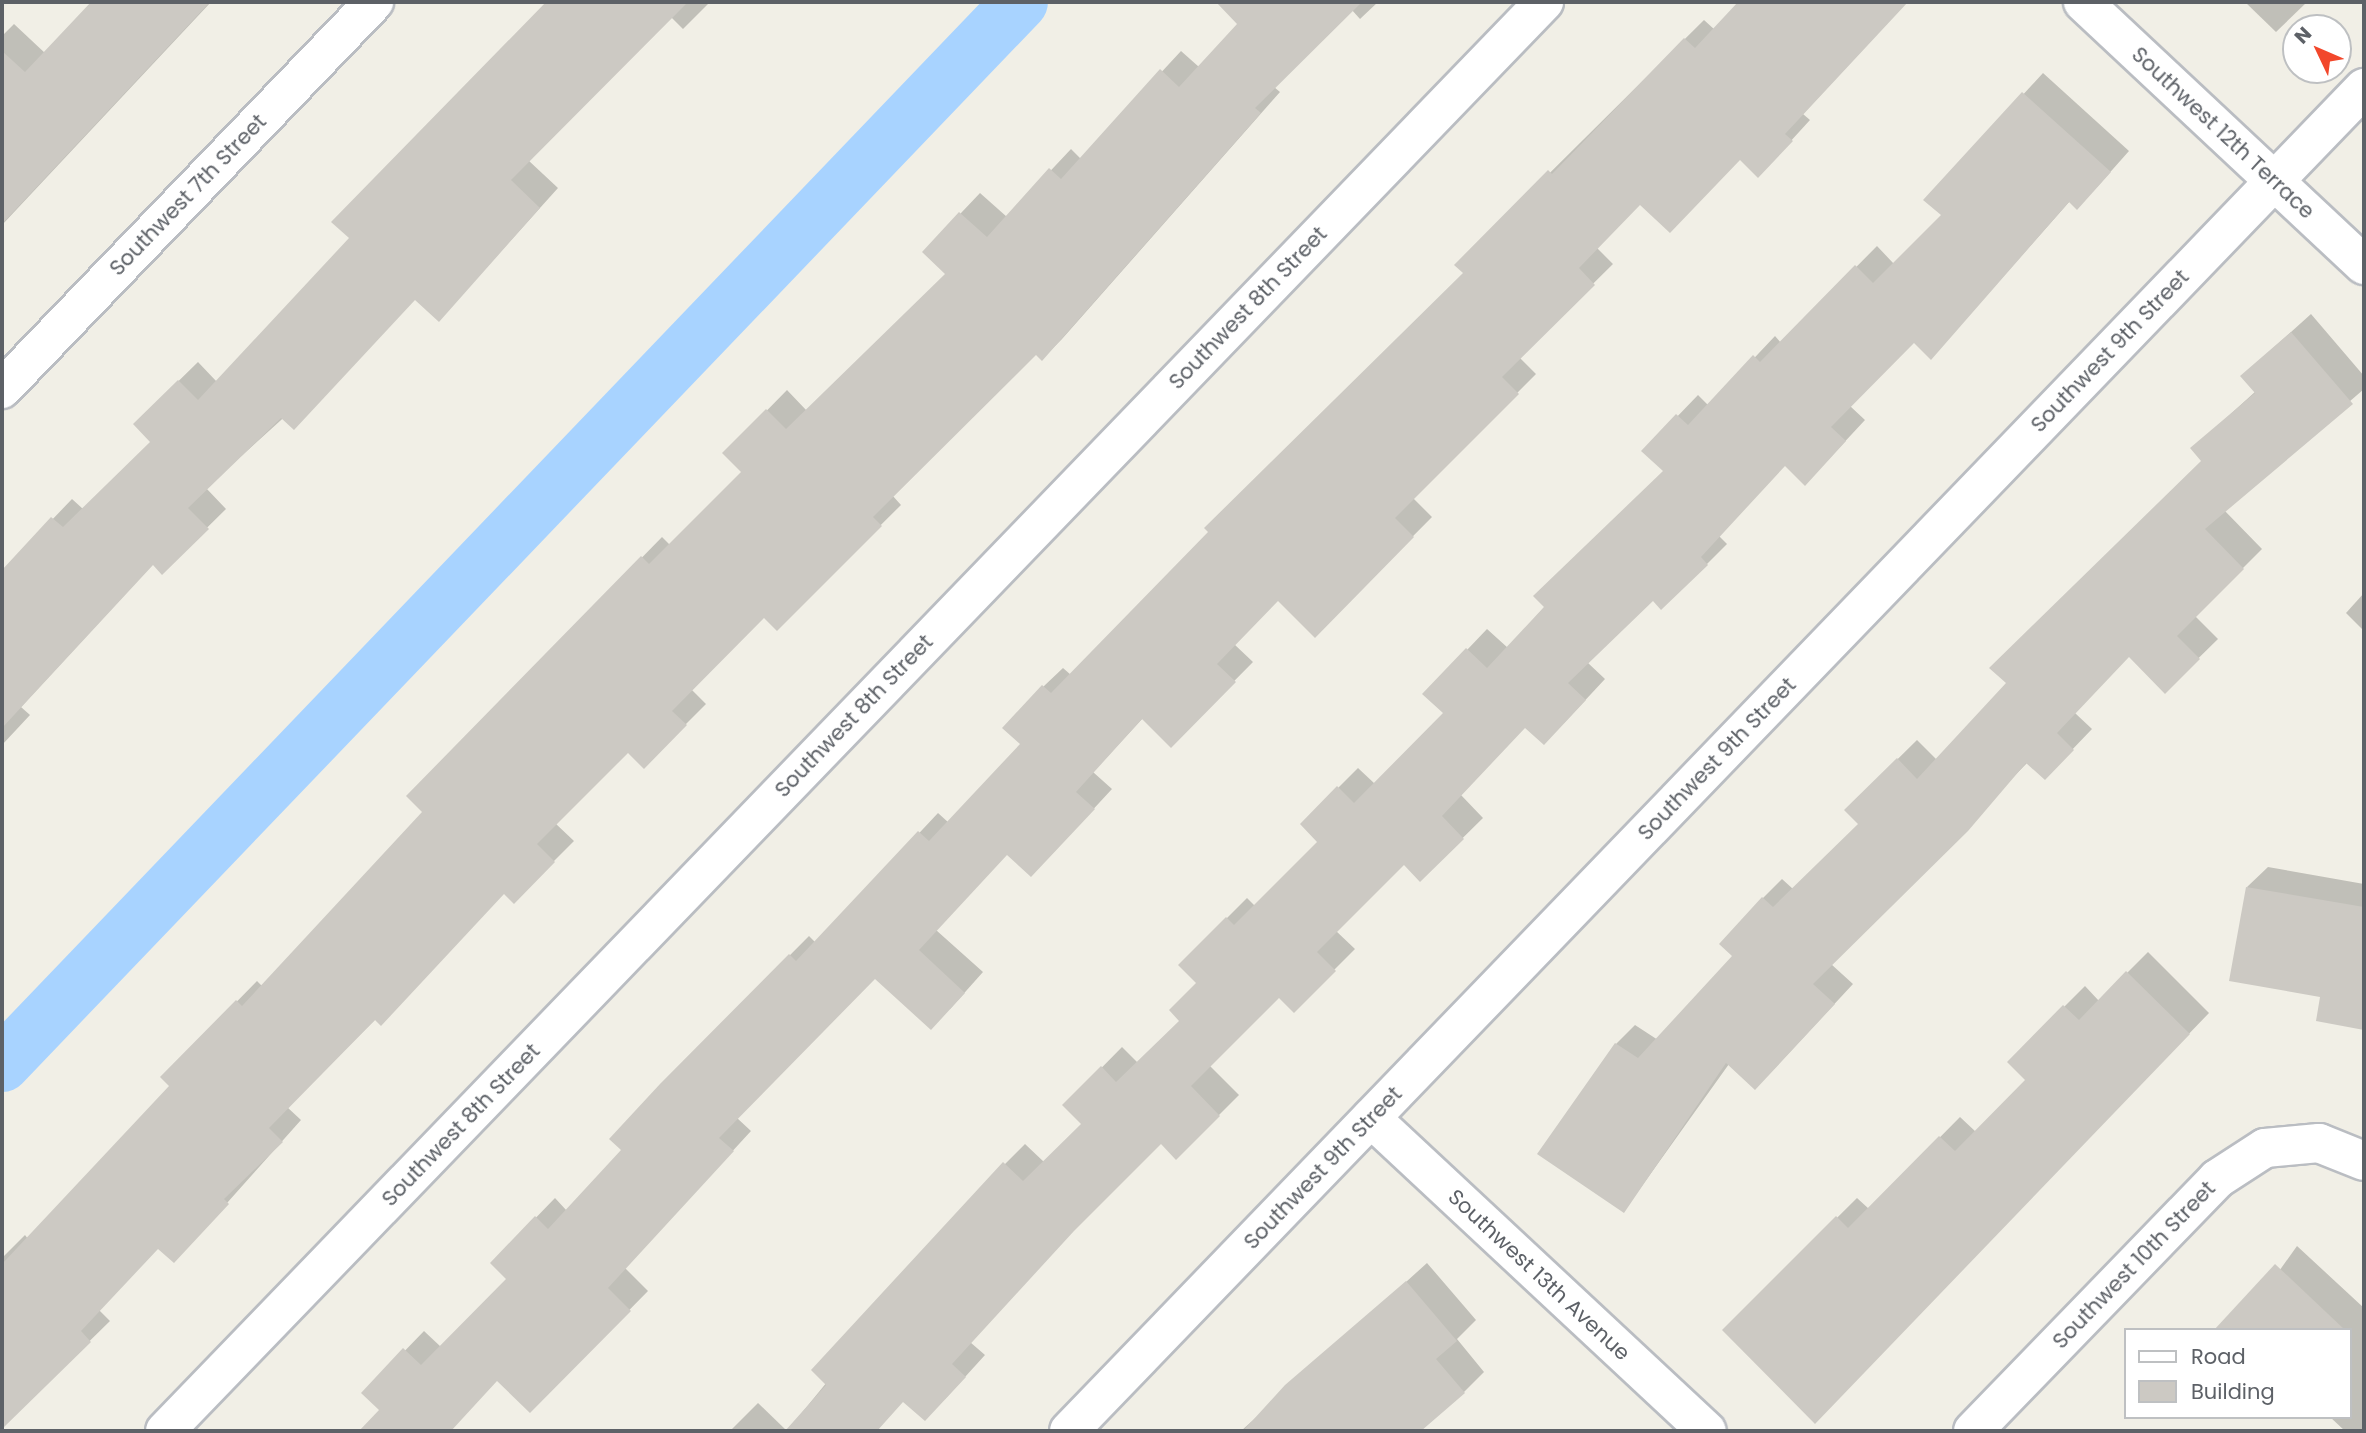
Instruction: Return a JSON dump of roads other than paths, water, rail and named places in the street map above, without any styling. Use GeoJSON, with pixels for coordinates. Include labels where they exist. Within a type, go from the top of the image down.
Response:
{"type":"FeatureCollection","features":[{"type":"Feature","properties":{"kind":"street","name":"Southwest 7th Street"},"geometry":{"type":"LineString","coordinates":[[2,389],[374,2]]}},
{"type":"Feature","properties":{"kind":"street","name":"Southwest 8th Street"},"geometry":{"type":"LineString","coordinates":[[165,1431],[1544,2]]}},
{"type":"Feature","properties":{"kind":"street","name":"Southwest 12th Terrace"},"geometry":{"type":"LineString","coordinates":[[2083,2],[2364,265]]}},
{"type":"Feature","properties":{"kind":"street","name":"Southwest 9th Street"},"geometry":{"type":"LineString","coordinates":[[1069,1431],[2364,88]]}},
{"type":"Feature","properties":{"kind":"street","name":"Southwest 13th Avenue"},"geometry":{"type":"LineString","coordinates":[[1371,1118],[1707,1431]]}},
{"type":"Feature","properties":{"kind":"street","name":"Southwest 10th Street"},"geometry":{"type":"LineString","coordinates":[[1973,1431],[2217,1178],[2265,1148],[2319,1143],[2364,1161]]}},
{"type":"Feature","properties":{"kind":"waterway"},"geometry":{"type":"LineString","coordinates":[[2,1064],[1020,2]]}}]}
